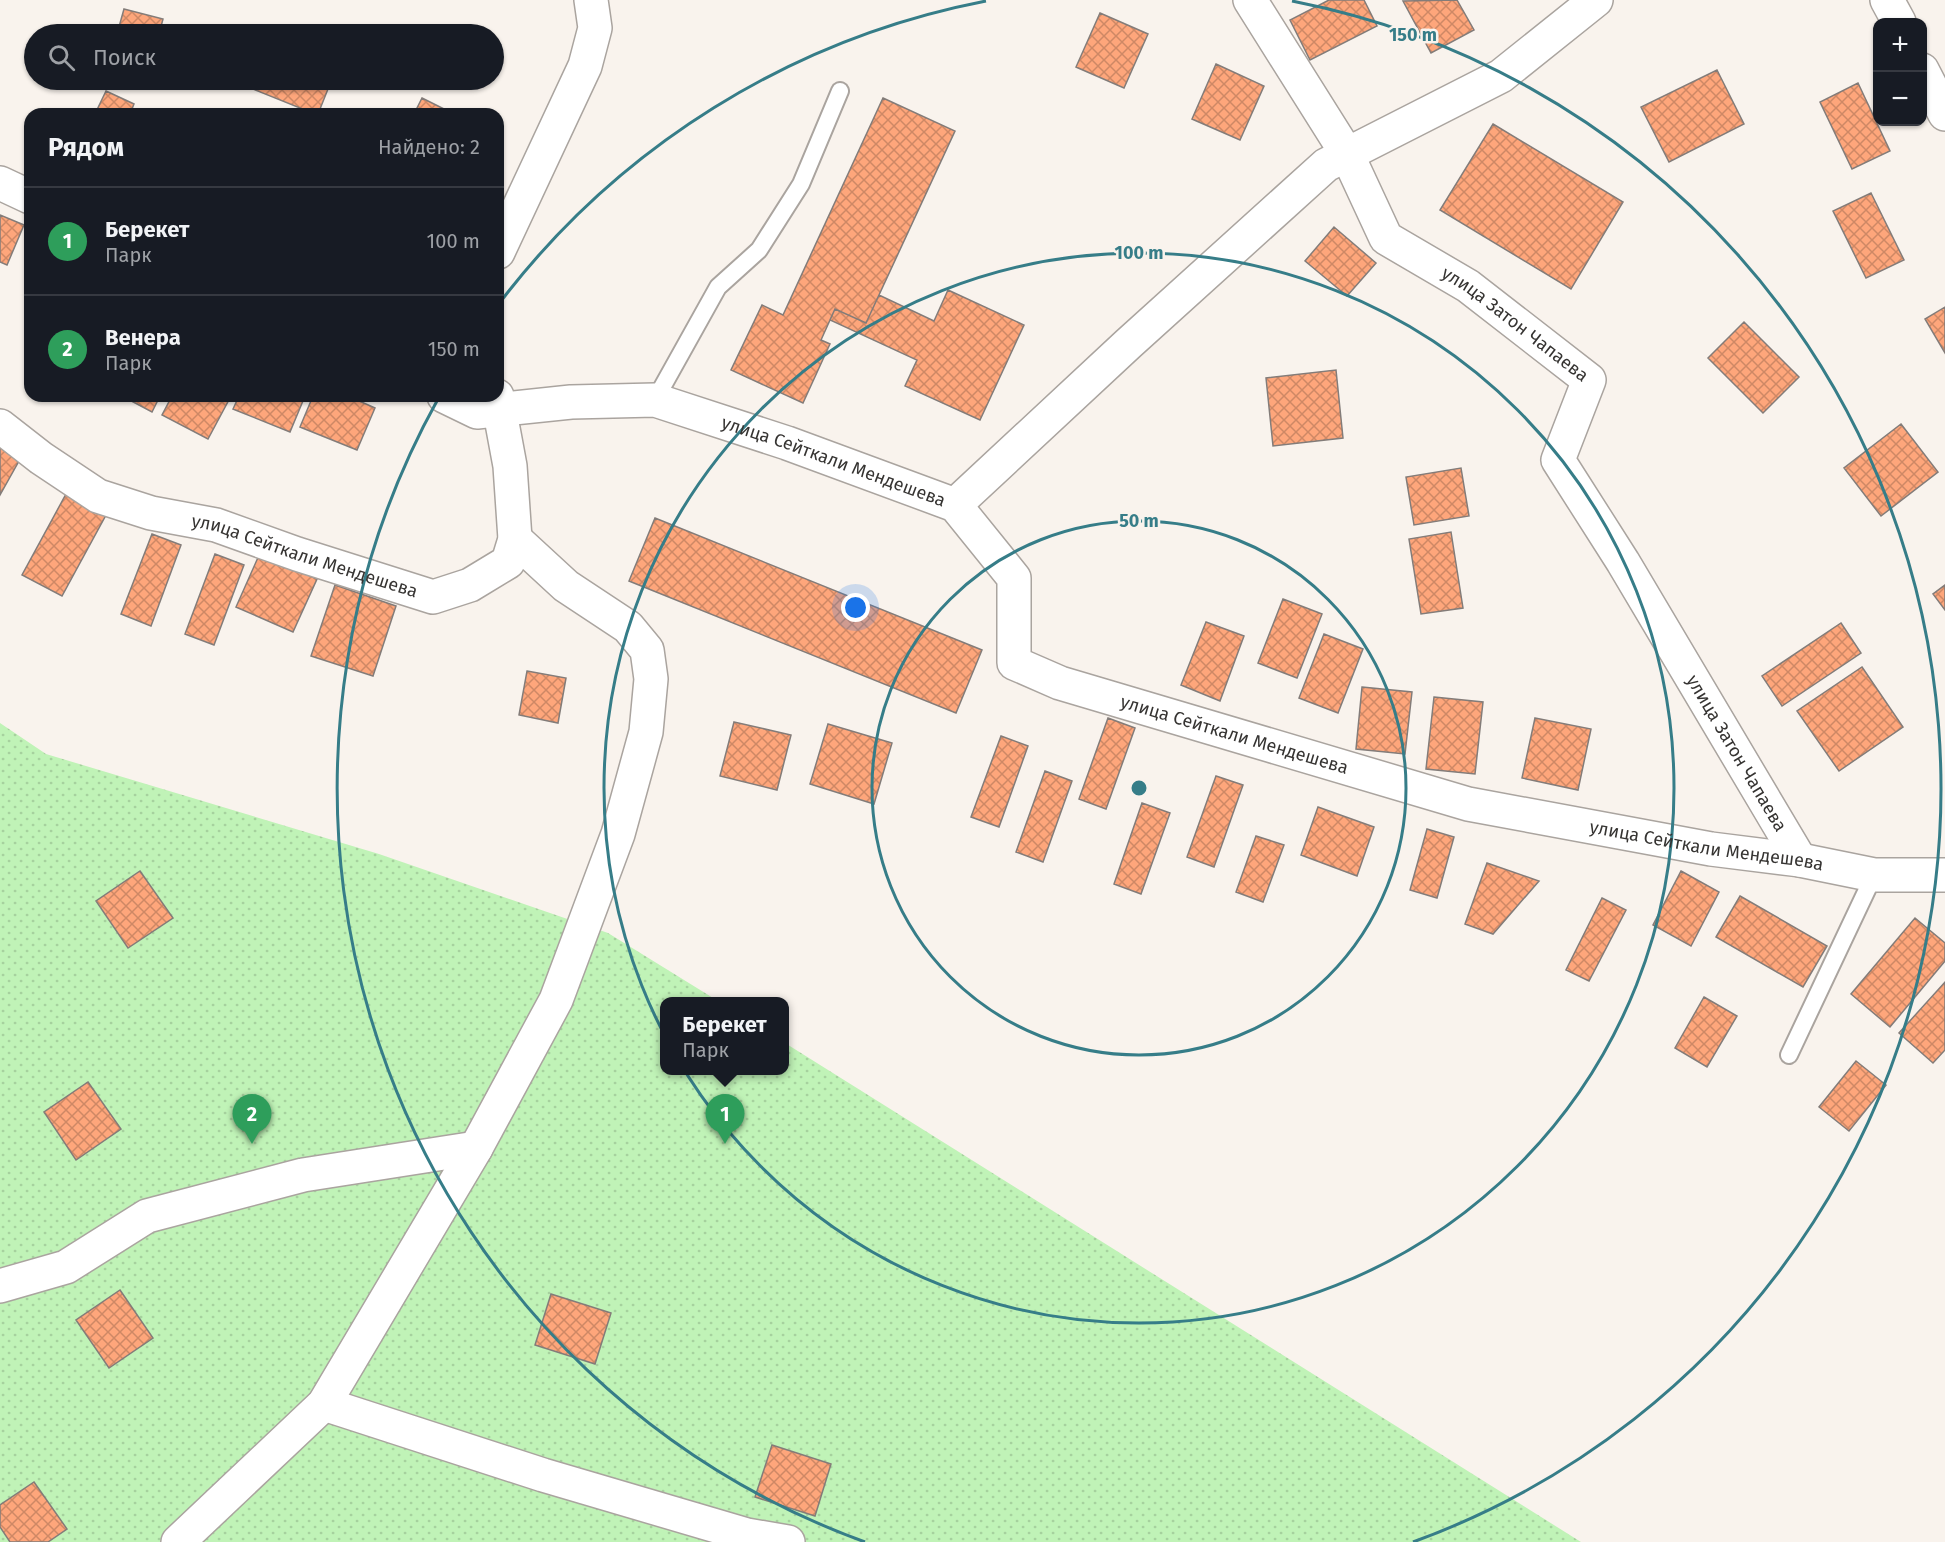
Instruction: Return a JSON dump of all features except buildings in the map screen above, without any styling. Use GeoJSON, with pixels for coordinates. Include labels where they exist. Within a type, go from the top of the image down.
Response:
{"type":"FeatureCollection","features":[{"type":"Feature","properties":{"kind":"street"},"geometry":{"type":"LineString","coordinates":[[504,239],[585,66],[596,28],[591,0]]}},
{"type":"Feature","properties":{"kind":"street","name":"улица Затон Чапаева"},"geometry":{"type":"LineString","coordinates":[[1250,0],[1347,154],[1386,238],[1468,286],[1589,380],[1558,460],[1623,562],[1800,860]]}},
{"type":"Feature","properties":{"kind":"street"},"geometry":{"type":"LineString","coordinates":[[955,505],[1119,352],[1326,165],[1501,76],[1596,0]]}},
{"type":"Feature","properties":{"kind":"street"},"geometry":{"type":"LineString","coordinates":[[1887,0],[1897,18]]}},
{"type":"Feature","properties":{"kind":"street"},"geometry":{"type":"LineString","coordinates":[[1924,72],[1945,114]]}},
{"type":"Feature","properties":{"kind":"street"},"geometry":{"type":"LineString","coordinates":[[0,183],[24,194]]}},
{"type":"Feature","properties":{"kind":"street","name":"улица Сейткали Мендешева"},"geometry":{"type":"LineString","coordinates":[[456,402],[477,412],[499,403],[655,400],[787,443],[955,505],[1014,578],[1014,663],[1060,683],[1468,804],[1711,849],[1800,860],[1874,875],[1945,876]]}},
{"type":"Feature","properties":{"kind":"street"},"geometry":{"type":"LineString","coordinates":[[178,1542],[324,1404],[476,1148],[556,1000],[618,834],[645,732],[651,679],[647,650],[628,627],[566,586],[515,539],[499,403]]}},
{"type":"Feature","properties":{"kind":"street","name":"улица Сейткали Мендешева"},"geometry":{"type":"LineString","coordinates":[[0,426],[41,458],[99,496],[151,513],[216,525],[297,554],[433,597],[470,585],[508,562],[515,539]]}},
{"type":"Feature","properties":{"kind":"street"},"geometry":{"type":"LineString","coordinates":[[0,1286],[66,1268],[147,1216],[303,1175],[476,1148]]}},
{"type":"Feature","properties":{"kind":"street"},"geometry":{"type":"LineString","coordinates":[[324,1404],[554,1478],[747,1535],[788,1542]]}},
{"type":"Feature","properties":{"kind":"lane"},"geometry":{"type":"LineString","coordinates":[[655,400],[718,287],[759,250],[801,184],[840,91]]}},
{"type":"Feature","properties":{"kind":"lane"},"geometry":{"type":"LineString","coordinates":[[1789,1055],[1874,875]]}},
{"type":"Feature","properties":{"kind":"green space"},"geometry":{"type":"Polygon","coordinates":[[[0,723],[46,754],[379,854],[608,933],[712,997],[660,997],[660,1075],[789,1075],[789,1046],[1581,1542],[0,1542],[0,723]]]}},
{"type":"Feature","properties":{"kind":"place","name":"Венера"},"geometry":{"type":"Point","coordinates":[252,1144]}},
{"type":"Feature","properties":{"kind":"place","name":"Берекет"},"geometry":{"type":"Point","coordinates":[725,1144]}}]}
